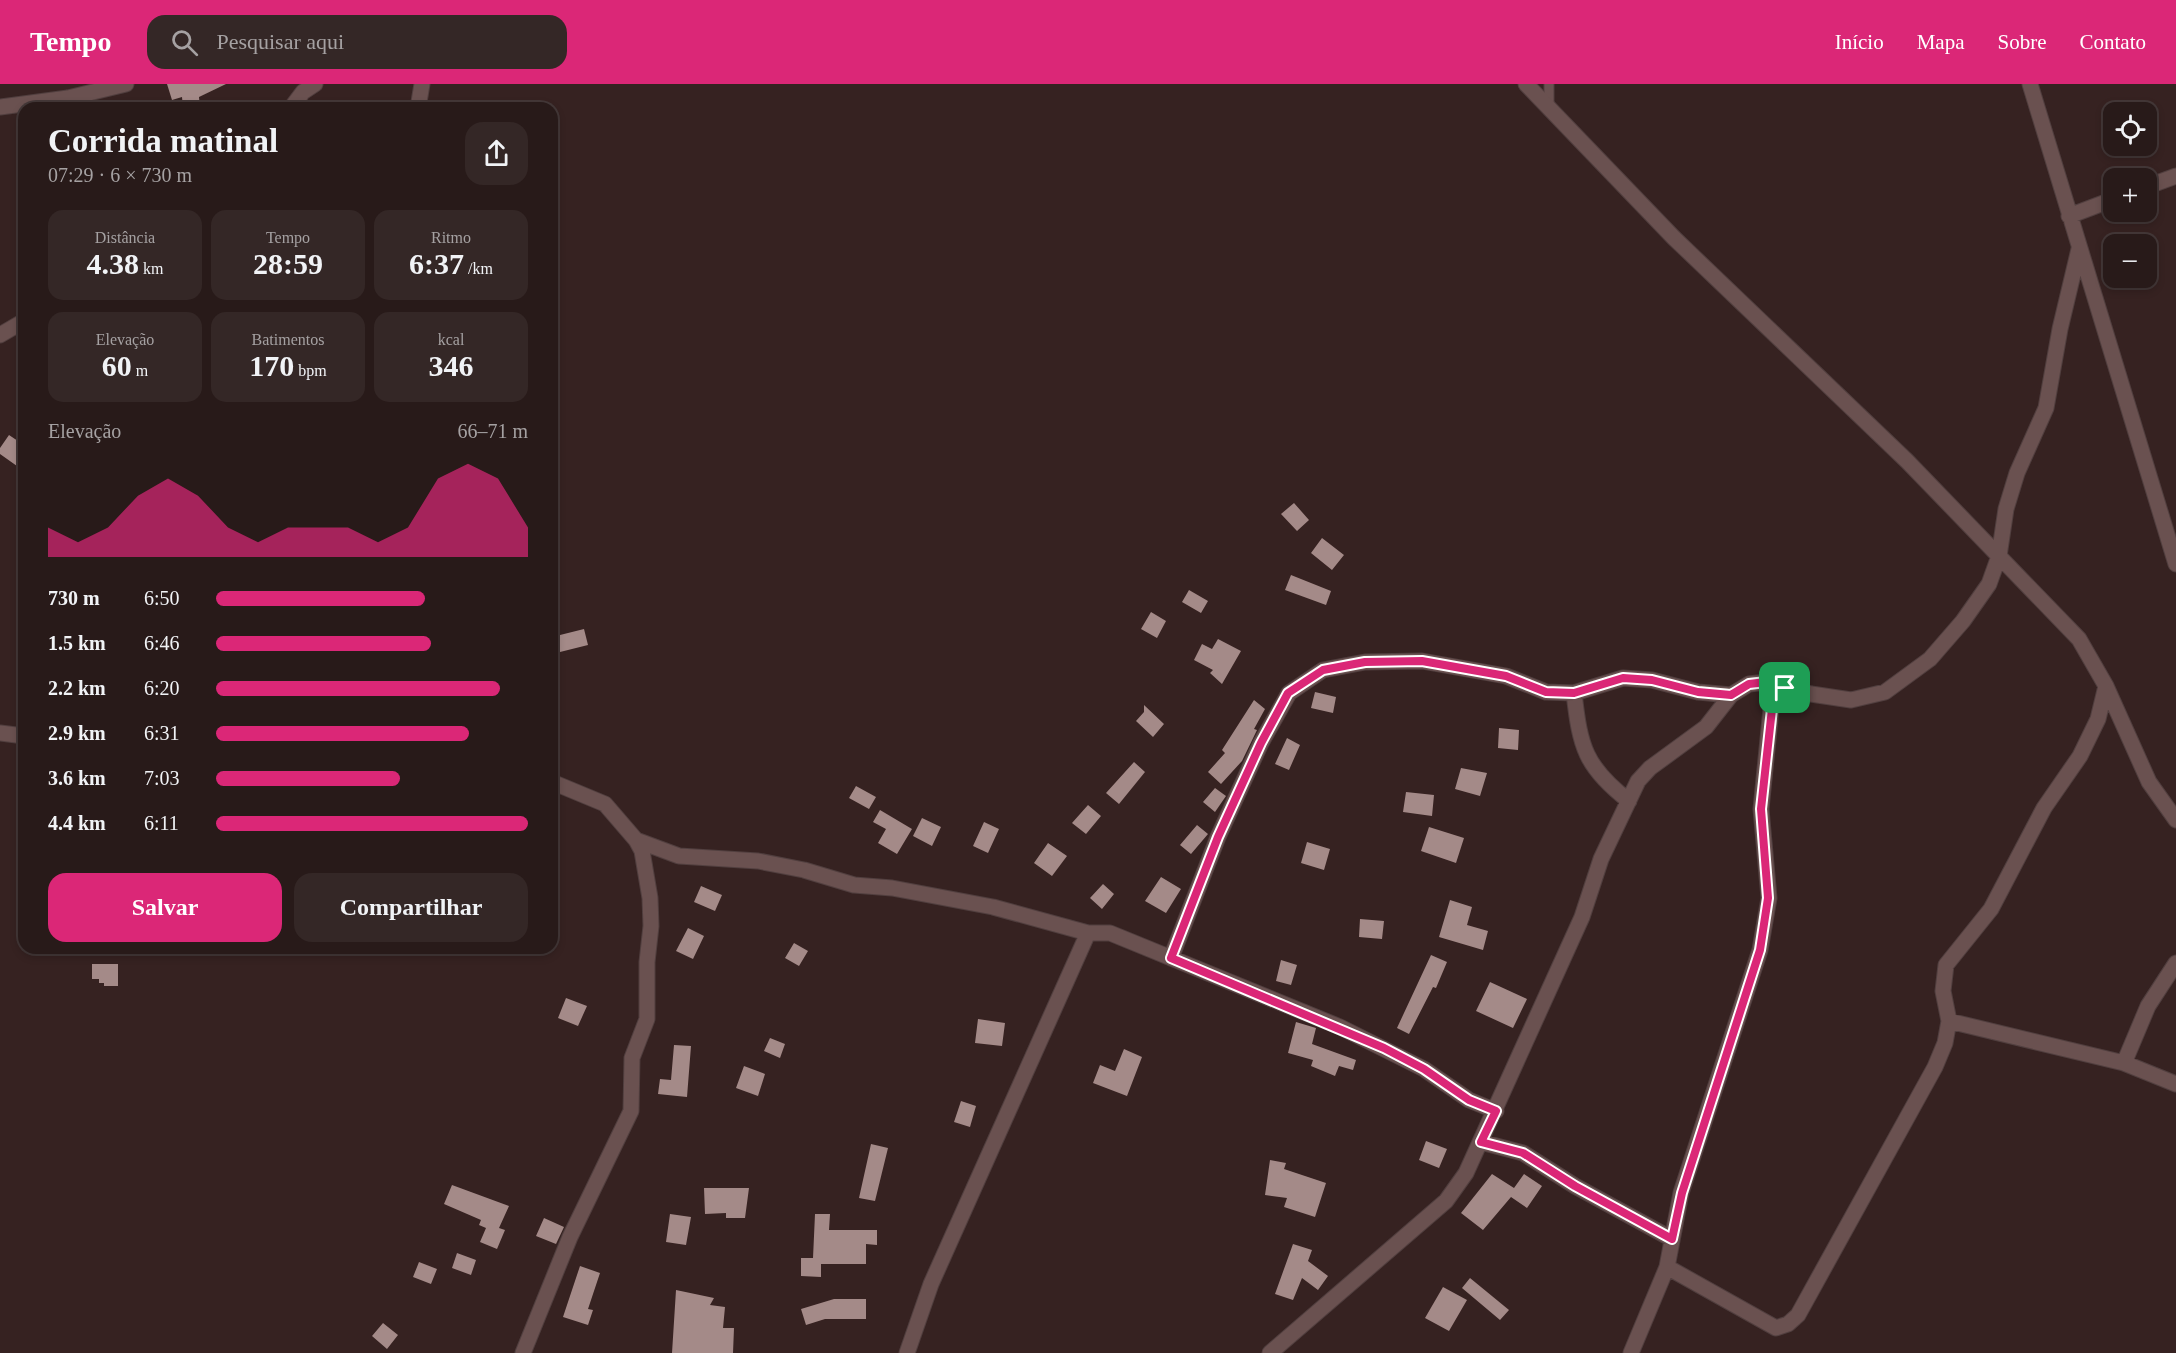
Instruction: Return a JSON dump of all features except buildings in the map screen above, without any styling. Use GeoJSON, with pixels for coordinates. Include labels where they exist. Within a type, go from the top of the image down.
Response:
{"type":"FeatureCollection","features":[{"type":"Feature","properties":{"kind":"street"},"geometry":{"type":"LineString","coordinates":[[38,102],[68,98],[126,84]]}},
{"type":"Feature","properties":{"kind":"street"},"geometry":{"type":"LineString","coordinates":[[296,102],[303,92],[315,84]]}},
{"type":"Feature","properties":{"kind":"street"},"geometry":{"type":"LineString","coordinates":[[419,102],[422,84]]}},
{"type":"Feature","properties":{"kind":"street"},"geometry":{"type":"LineString","coordinates":[[1526,84],[1674,238],[1816,371],[2079,639],[2106,686],[2149,782],[2176,820]]}},
{"type":"Feature","properties":{"kind":"street"},"geometry":{"type":"LineString","coordinates":[[2030,84],[2176,564]]}},
{"type":"Feature","properties":{"kind":"street"},"geometry":{"type":"LineString","coordinates":[[0,107],[18,105]]}},
{"type":"Feature","properties":{"kind":"street"},"geometry":{"type":"LineString","coordinates":[[2157,183],[2176,176]]}},
{"type":"Feature","properties":{"kind":"street"},"geometry":{"type":"LineString","coordinates":[[2069,216],[2103,203]]}},
{"type":"Feature","properties":{"kind":"street"},"geometry":{"type":"LineString","coordinates":[[1270,1353],[1446,1202],[1466,1173],[1582,917],[1601,859],[1638,781],[1650,768],[1706,728],[1731,695],[1749,684],[1766,682],[1785,688],[1851,700],[1885,692],[1930,659],[1963,621],[1989,584],[1999,556],[2006,509],[2017,473],[2046,408],[2060,329],[2079,249]]}},
{"type":"Feature","properties":{"kind":"street"},"geometry":{"type":"LineString","coordinates":[[0,335],[18,324]]}},
{"type":"Feature","properties":{"kind":"street"},"geometry":{"type":"LineString","coordinates":[[1171,958],[1218,837],[1261,743],[1288,693],[1323,670],[1365,662],[1422,661],[1506,676],[1546,692],[1574,693],[1623,678],[1652,680],[1698,692],[1731,695]]}},
{"type":"Feature","properties":{"kind":"street"},"geometry":{"type":"LineString","coordinates":[[1667,1267],[1763,1324],[1776,1328],[1788,1324],[1798,1315],[1935,1067],[1945,1042],[1949,1021],[1943,992],[1946,965],[1991,909],[2044,808],[2080,756],[2098,719],[2106,686]]}},
{"type":"Feature","properties":{"kind":"street"},"geometry":{"type":"LineString","coordinates":[[1631,1353],[1667,1267],[1682,1193],[1760,950],[1768,898],[1761,809],[1772,709],[1776,698],[1785,688]]}},
{"type":"Feature","properties":{"kind":"street"},"geometry":{"type":"LineString","coordinates":[[1574,693],[1578,729],[1586,756],[1607,784],[1629,801]]}},
{"type":"Feature","properties":{"kind":"street"},"geometry":{"type":"LineString","coordinates":[[0,733],[18,735]]}},
{"type":"Feature","properties":{"kind":"street"},"geometry":{"type":"LineString","coordinates":[[523,1353],[570,1237],[631,1110],[631,1064],[647,1019],[646,983],[651,926],[642,851],[636,840],[605,804],[558,784]]}},
{"type":"Feature","properties":{"kind":"street"},"geometry":{"type":"LineString","coordinates":[[636,840],[679,856],[758,861],[804,870],[854,885],[892,888],[993,907],[1088,933],[1110,933],[1357,1036],[1424,1069],[1469,1100],[1496,1111]]}},
{"type":"Feature","properties":{"kind":"street"},"geometry":{"type":"LineString","coordinates":[[907,1353],[931,1284],[1088,933]]}},
{"type":"Feature","properties":{"kind":"street"},"geometry":{"type":"LineString","coordinates":[[2124,1063],[2148,1006],[2176,963]]}},
{"type":"Feature","properties":{"kind":"street"},"geometry":{"type":"LineString","coordinates":[[1949,1021],[2124,1063],[2176,1083]]}},
{"type":"Feature","properties":{"kind":"street"},"geometry":{"type":"LineString","coordinates":[[1481,1142],[1523,1153],[1575,1186],[1672,1239]]}},
{"type":"Feature","properties":{"kind":"lane"},"geometry":{"type":"LineString","coordinates":[[1549,84],[1549,106]]}},
{"type":"Feature","properties":{"kind":"route"},"geometry":{"type":"LineString","coordinates":[[1422,661],[1506,676],[1546,692],[1574,693],[1623,678],[1652,680],[1698,692],[1731,695],[1749,684],[1766,682],[1785,688],[1776,698],[1772,709],[1761,809],[1768,898],[1760,950],[1682,1193],[1672,1239],[1575,1186],[1523,1153],[1481,1142],[1496,1111],[1469,1100],[1424,1069],[1340,1028],[1171,958],[1218,837],[1261,743],[1288,693],[1323,670],[1365,662],[1422,661]]}}]}
